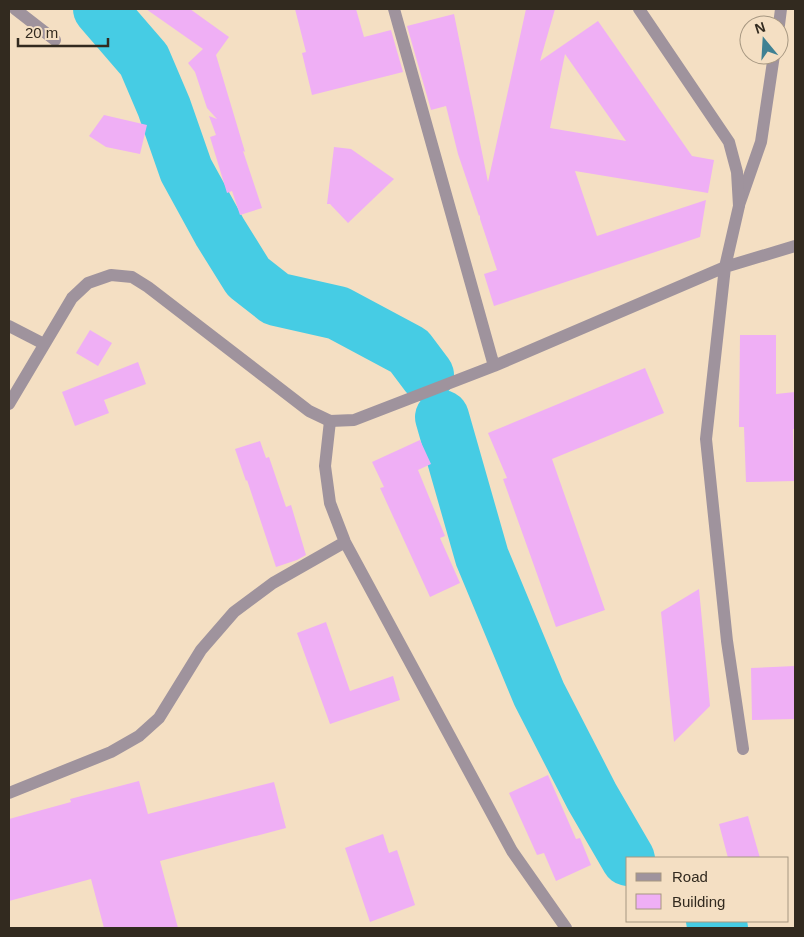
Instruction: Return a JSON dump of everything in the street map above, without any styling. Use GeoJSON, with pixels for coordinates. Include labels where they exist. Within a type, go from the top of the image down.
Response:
{"type":"FeatureCollection","features":[{"type":"Feature","properties":{"kind":"street"},"geometry":{"type":"LineString","coordinates":[[15,9],[55,40]]}},
{"type":"Feature","properties":{"kind":"street"},"geometry":{"type":"LineString","coordinates":[[394,9],[494,366]]}},
{"type":"Feature","properties":{"kind":"street"},"geometry":{"type":"LineString","coordinates":[[639,9],[729,142],[737,172],[739,206]]}},
{"type":"Feature","properties":{"kind":"street"},"geometry":{"type":"LineString","coordinates":[[743,749],[727,642],[706,439],[725,267],[739,206],[761,142],[773,65]]}},
{"type":"Feature","properties":{"kind":"street"},"geometry":{"type":"LineString","coordinates":[[9,404],[72,298],[88,283],[111,275],[132,277],[148,287],[309,411],[330,420],[354,420],[494,366],[725,267],[795,246]]}},
{"type":"Feature","properties":{"kind":"street"},"geometry":{"type":"LineString","coordinates":[[9,326],[44,344]]}},
{"type":"Feature","properties":{"kind":"street"},"geometry":{"type":"LineString","coordinates":[[330,420],[325,466],[330,503],[345,542],[512,851],[566,928]]}},
{"type":"Feature","properties":{"kind":"street"},"geometry":{"type":"LineString","coordinates":[[9,793],[111,752],[139,736],[159,718],[201,650],[234,612],[273,583],[345,542]]}},
{"type":"Feature","properties":{"kind":"building"},"geometry":{"type":"Polygon","coordinates":[[[146,9],[190,9],[229,37],[216,55],[245,152],[243,151],[262,208],[240,215],[232,191],[227,193],[210,137],[216,135],[209,116],[217,119],[207,108],[195,72],[188,63],[203,49],[146,9]]]}},
{"type":"Feature","properties":{"kind":"building"},"geometry":{"type":"Polygon","coordinates":[[[295,9],[356,9],[364,37],[391,30],[403,72],[312,95],[302,53],[306,52],[295,9]]]}},
{"type":"Feature","properties":{"kind":"building"},"geometry":{"type":"Polygon","coordinates":[[[526,9],[555,9],[540,61],[598,21],[692,156],[714,160],[708,193],[575,171],[597,236],[706,200],[700,237],[494,306],[484,274],[497,270],[480,215],[458,154],[446,106],[431,110],[407,26],[454,14],[488,182],[526,9]],[[565,54],[550,128],[626,141],[565,54]]]}},
{"type":"Feature","properties":{"kind":"building"},"geometry":{"type":"Polygon","coordinates":[[[104,115],[147,125],[140,154],[106,147],[89,136],[104,115]]]}},
{"type":"Feature","properties":{"kind":"building"},"geometry":{"type":"Polygon","coordinates":[[[334,147],[351,149],[394,179],[348,223],[330,204],[327,204],[334,147]]]}},
{"type":"Feature","properties":{"kind":"building"},"geometry":{"type":"Polygon","coordinates":[[[90,330],[112,343],[98,366],[76,353],[90,330]]]}},
{"type":"Feature","properties":{"kind":"building"},"geometry":{"type":"Polygon","coordinates":[[[740,335],[776,335],[776,394],[795,392],[795,429],[793,429],[794,481],[746,482],[744,427],[739,427],[740,335]]]}},
{"type":"Feature","properties":{"kind":"building"},"geometry":{"type":"Polygon","coordinates":[[[138,362],[146,384],[104,400],[109,413],[75,426],[62,392],[138,362]]]}},
{"type":"Feature","properties":{"kind":"building"},"geometry":{"type":"Polygon","coordinates":[[[645,368],[664,413],[552,459],[605,610],[556,627],[503,479],[507,478],[488,433],[645,368]]]}},
{"type":"Feature","properties":{"kind":"building"},"geometry":{"type":"Polygon","coordinates":[[[420,440],[431,464],[418,470],[445,536],[440,538],[460,583],[430,597],[380,488],[384,487],[372,462],[420,440]]]}},
{"type":"Feature","properties":{"kind":"building"},"geometry":{"type":"Polygon","coordinates":[[[260,441],[266,458],[269,457],[286,507],[291,505],[306,555],[276,567],[235,449],[260,441]]]}},
{"type":"Feature","properties":{"kind":"building"},"geometry":{"type":"Polygon","coordinates":[[[699,589],[710,706],[674,742],[661,612],[699,589]]]}},
{"type":"Feature","properties":{"kind":"building"},"geometry":{"type":"Polygon","coordinates":[[[326,622],[350,691],[393,676],[400,700],[330,724],[297,633],[326,622]]]}},
{"type":"Feature","properties":{"kind":"building"},"geometry":{"type":"Polygon","coordinates":[[[795,666],[795,719],[752,720],[751,668],[795,666]]]}},
{"type":"Feature","properties":{"kind":"building"},"geometry":{"type":"Polygon","coordinates":[[[548,775],[576,839],[580,838],[591,865],[556,881],[544,853],[537,855],[509,793],[548,775]]]}},
{"type":"Feature","properties":{"kind":"building"},"geometry":{"type":"Polygon","coordinates":[[[139,781],[148,814],[274,782],[286,828],[160,861],[178,928],[104,928],[91,879],[9,901],[9,819],[71,802],[70,799],[139,781]]]}},
{"type":"Feature","properties":{"kind":"building"},"geometry":{"type":"Polygon","coordinates":[[[748,816],[760,857],[728,857],[719,824],[748,816]]]}},
{"type":"Feature","properties":{"kind":"building"},"geometry":{"type":"Polygon","coordinates":[[[383,834],[389,853],[397,850],[415,905],[370,922],[345,848],[383,834]]]}},
{"type":"Feature","properties":{"kind":"waterway"},"geometry":{"type":"LineString","coordinates":[[100,9],[144,60],[164,107],[186,170],[220,232],[248,277],[276,299],[338,313],[409,351],[427,375]]}},
{"type":"Feature","properties":{"kind":"waterway"},"geometry":{"type":"LineString","coordinates":[[442,417],[482,557],[539,694],[592,797],[627,857]]}},
{"type":"Feature","properties":{"kind":"waterway"},"geometry":{"type":"LineString","coordinates":[[714,922],[721,928]]}}]}
